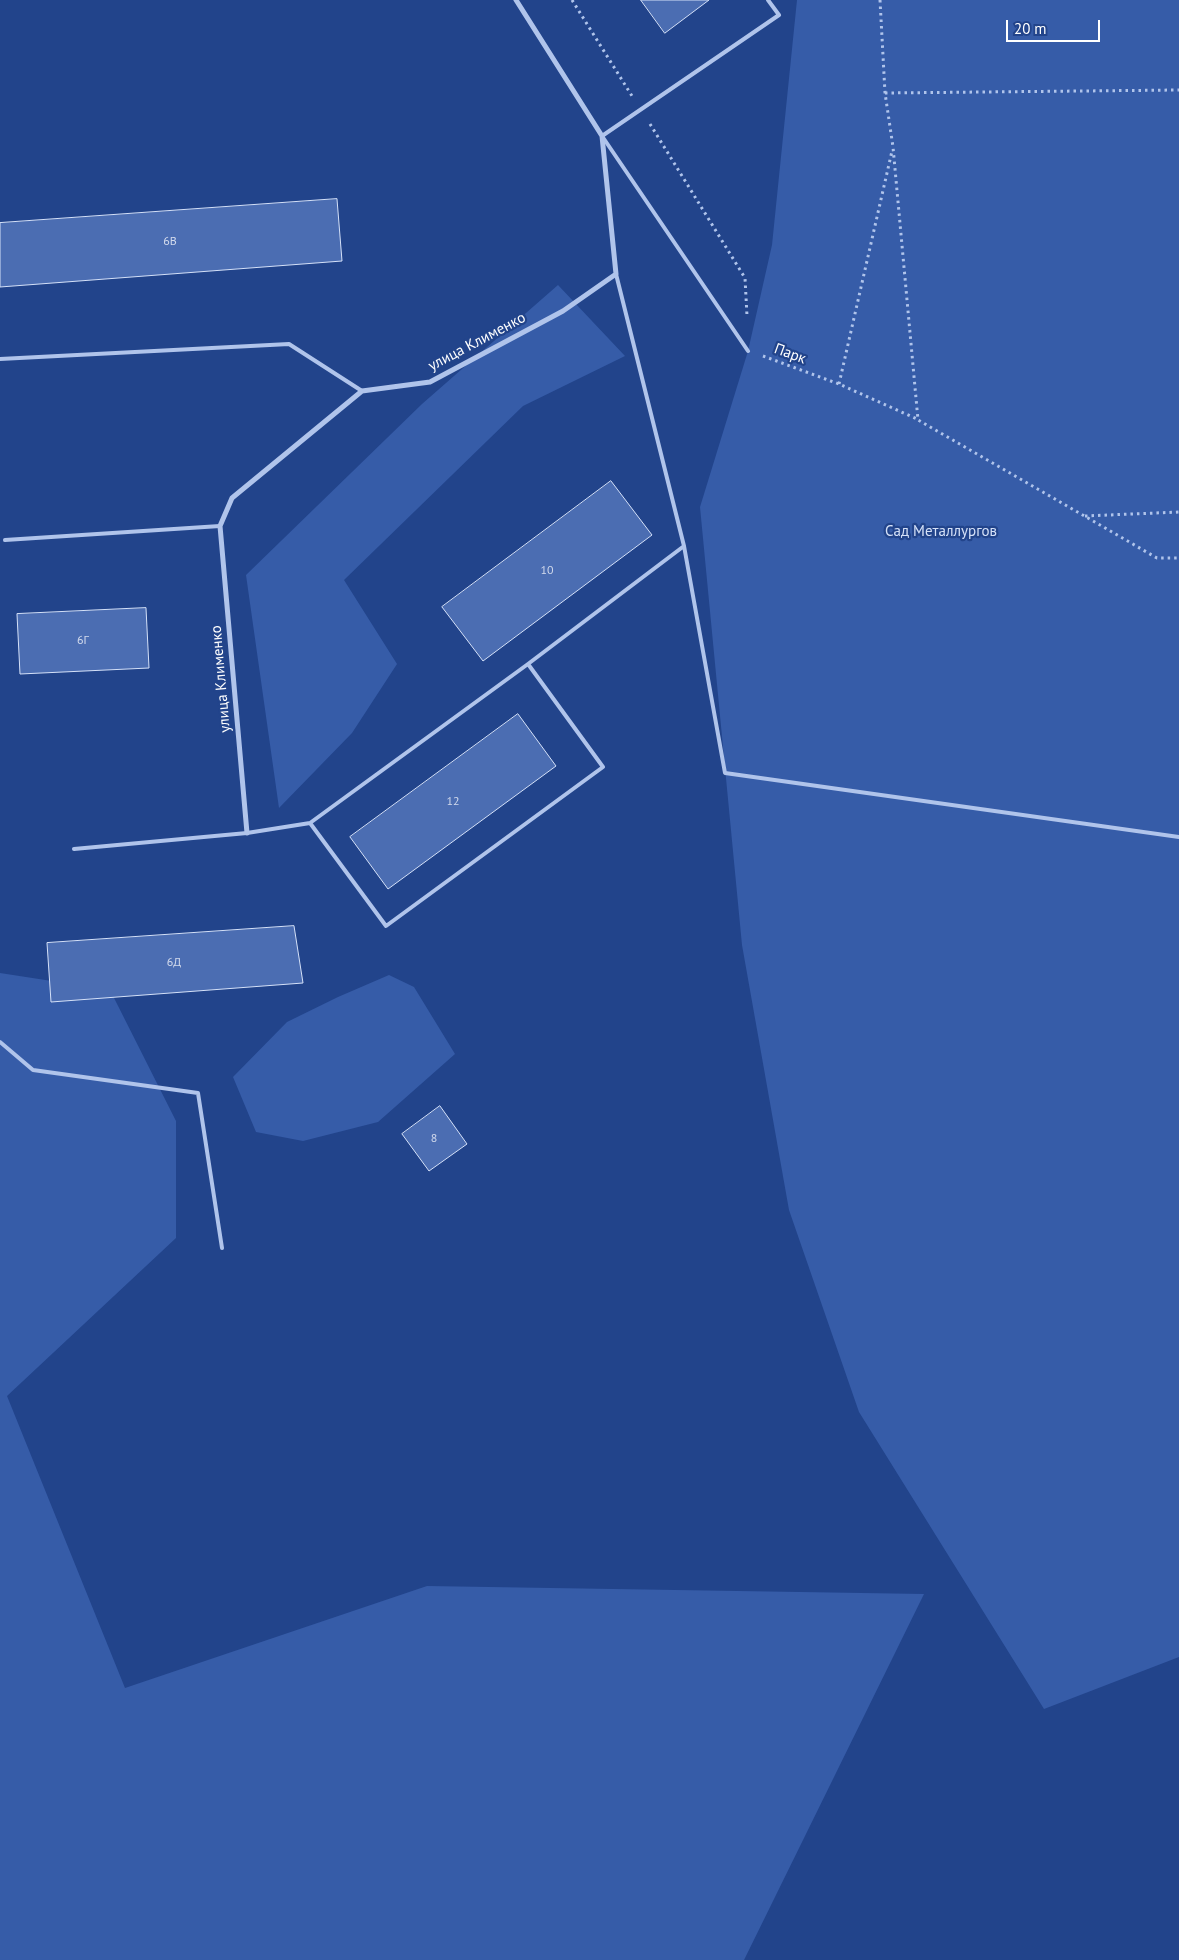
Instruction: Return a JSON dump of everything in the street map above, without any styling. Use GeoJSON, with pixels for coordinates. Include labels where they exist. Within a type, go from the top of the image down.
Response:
{"type":"FeatureCollection","features":[{"type":"Feature","properties":{"kind":"street"},"geometry":{"type":"LineString","coordinates":[[516,0],[602,136],[616,274]]}},
{"type":"Feature","properties":{"kind":"street","name":"улица Клименко"},"geometry":{"type":"LineString","coordinates":[[247,833],[220,526],[232,498],[362,391],[430,382],[563,311],[616,274]]}},
{"type":"Feature","properties":{"kind":"lane"},"geometry":{"type":"LineString","coordinates":[[748,351],[602,136],[779,15],[768,0]]}},
{"type":"Feature","properties":{"kind":"lane"},"geometry":{"type":"LineString","coordinates":[[616,274],[684,546],[725,773],[1179,837]]}},
{"type":"Feature","properties":{"kind":"lane"},"geometry":{"type":"LineString","coordinates":[[0,359],[289,344],[362,391]]}},
{"type":"Feature","properties":{"kind":"lane"},"geometry":{"type":"LineString","coordinates":[[6,540],[220,526]]}},
{"type":"Feature","properties":{"kind":"lane"},"geometry":{"type":"LineString","coordinates":[[74,849],[247,833],[310,823],[528,664],[684,546]]}},
{"type":"Feature","properties":{"kind":"lane"},"geometry":{"type":"LineString","coordinates":[[310,823],[386,926],[603,767],[528,664]]}},
{"type":"Feature","properties":{"kind":"lane"},"geometry":{"type":"LineString","coordinates":[[0,1042],[33,1070],[198,1093],[222,1248]]}},
{"type":"Feature","properties":{"kind":"path"},"geometry":{"type":"LineString","coordinates":[[572,0],[745,278],[748,351]]}},
{"type":"Feature","properties":{"kind":"path"},"geometry":{"type":"LineString","coordinates":[[880,0],[885,93],[893,147],[918,420],[1156,558],[1179,558]]}},
{"type":"Feature","properties":{"kind":"path"},"geometry":{"type":"LineString","coordinates":[[885,93],[1179,90]]}},
{"type":"Feature","properties":{"kind":"path"},"geometry":{"type":"LineString","coordinates":[[839,384],[893,147]]}},
{"type":"Feature","properties":{"kind":"path","name":"Парк"},"geometry":{"type":"LineString","coordinates":[[748,351],[839,384],[918,420]]}},
{"type":"Feature","properties":{"kind":"path"},"geometry":{"type":"LineString","coordinates":[[1083,516],[1179,512]]}},
{"type":"Feature","properties":{"kind":"green space","name":"Сад Металлургов"},"geometry":{"type":"Polygon","coordinates":[[[797,0],[1179,0],[1179,1657],[1044,1709],[859,1412],[789,1210],[742,945],[700,507],[748,351],[772,245],[797,0]]]}},
{"type":"Feature","properties":{"kind":"green space"},"geometry":{"type":"Polygon","coordinates":[[[558,285],[625,356],[523,406],[344,580],[397,664],[352,733],[279,808],[246,575],[422,404],[558,285]]]}},
{"type":"Feature","properties":{"kind":"green space"},"geometry":{"type":"Polygon","coordinates":[[[0,973],[110,990],[176,1121],[176,1238],[7,1396],[125,1688],[427,1586],[924,1594],[744,1960],[0,1960],[0,973]]]}},
{"type":"Feature","properties":{"kind":"green space"},"geometry":{"type":"Polygon","coordinates":[[[389,975],[414,987],[455,1054],[378,1122],[303,1141],[256,1132],[233,1077],[287,1022],[389,975]]]}},
{"type":"Feature","properties":{"kind":"building"},"geometry":{"type":"Polygon","coordinates":[[[641,0],[709,0],[665,33],[641,0]]]}},
{"type":"Feature","properties":{"kind":"building"},"geometry":{"type":"Polygon","coordinates":[[[337,199],[342,261],[0,287],[0,223],[337,199]]]}},
{"type":"Feature","properties":{"kind":"building"},"geometry":{"type":"Polygon","coordinates":[[[611,481],[652,535],[483,661],[442,607],[611,481]]]}},
{"type":"Feature","properties":{"kind":"building"},"geometry":{"type":"Polygon","coordinates":[[[146,608],[149,668],[20,674],[17,614],[146,608]]]}},
{"type":"Feature","properties":{"kind":"building"},"geometry":{"type":"Polygon","coordinates":[[[518,714],[556,766],[388,889],[350,837],[518,714]]]}},
{"type":"Feature","properties":{"kind":"building"},"geometry":{"type":"Polygon","coordinates":[[[294,926],[303,983],[51,1002],[47,943],[294,926]]]}},
{"type":"Feature","properties":{"kind":"building"},"geometry":{"type":"Polygon","coordinates":[[[440,1106],[467,1144],[429,1171],[402,1134],[440,1106]]]}}]}
